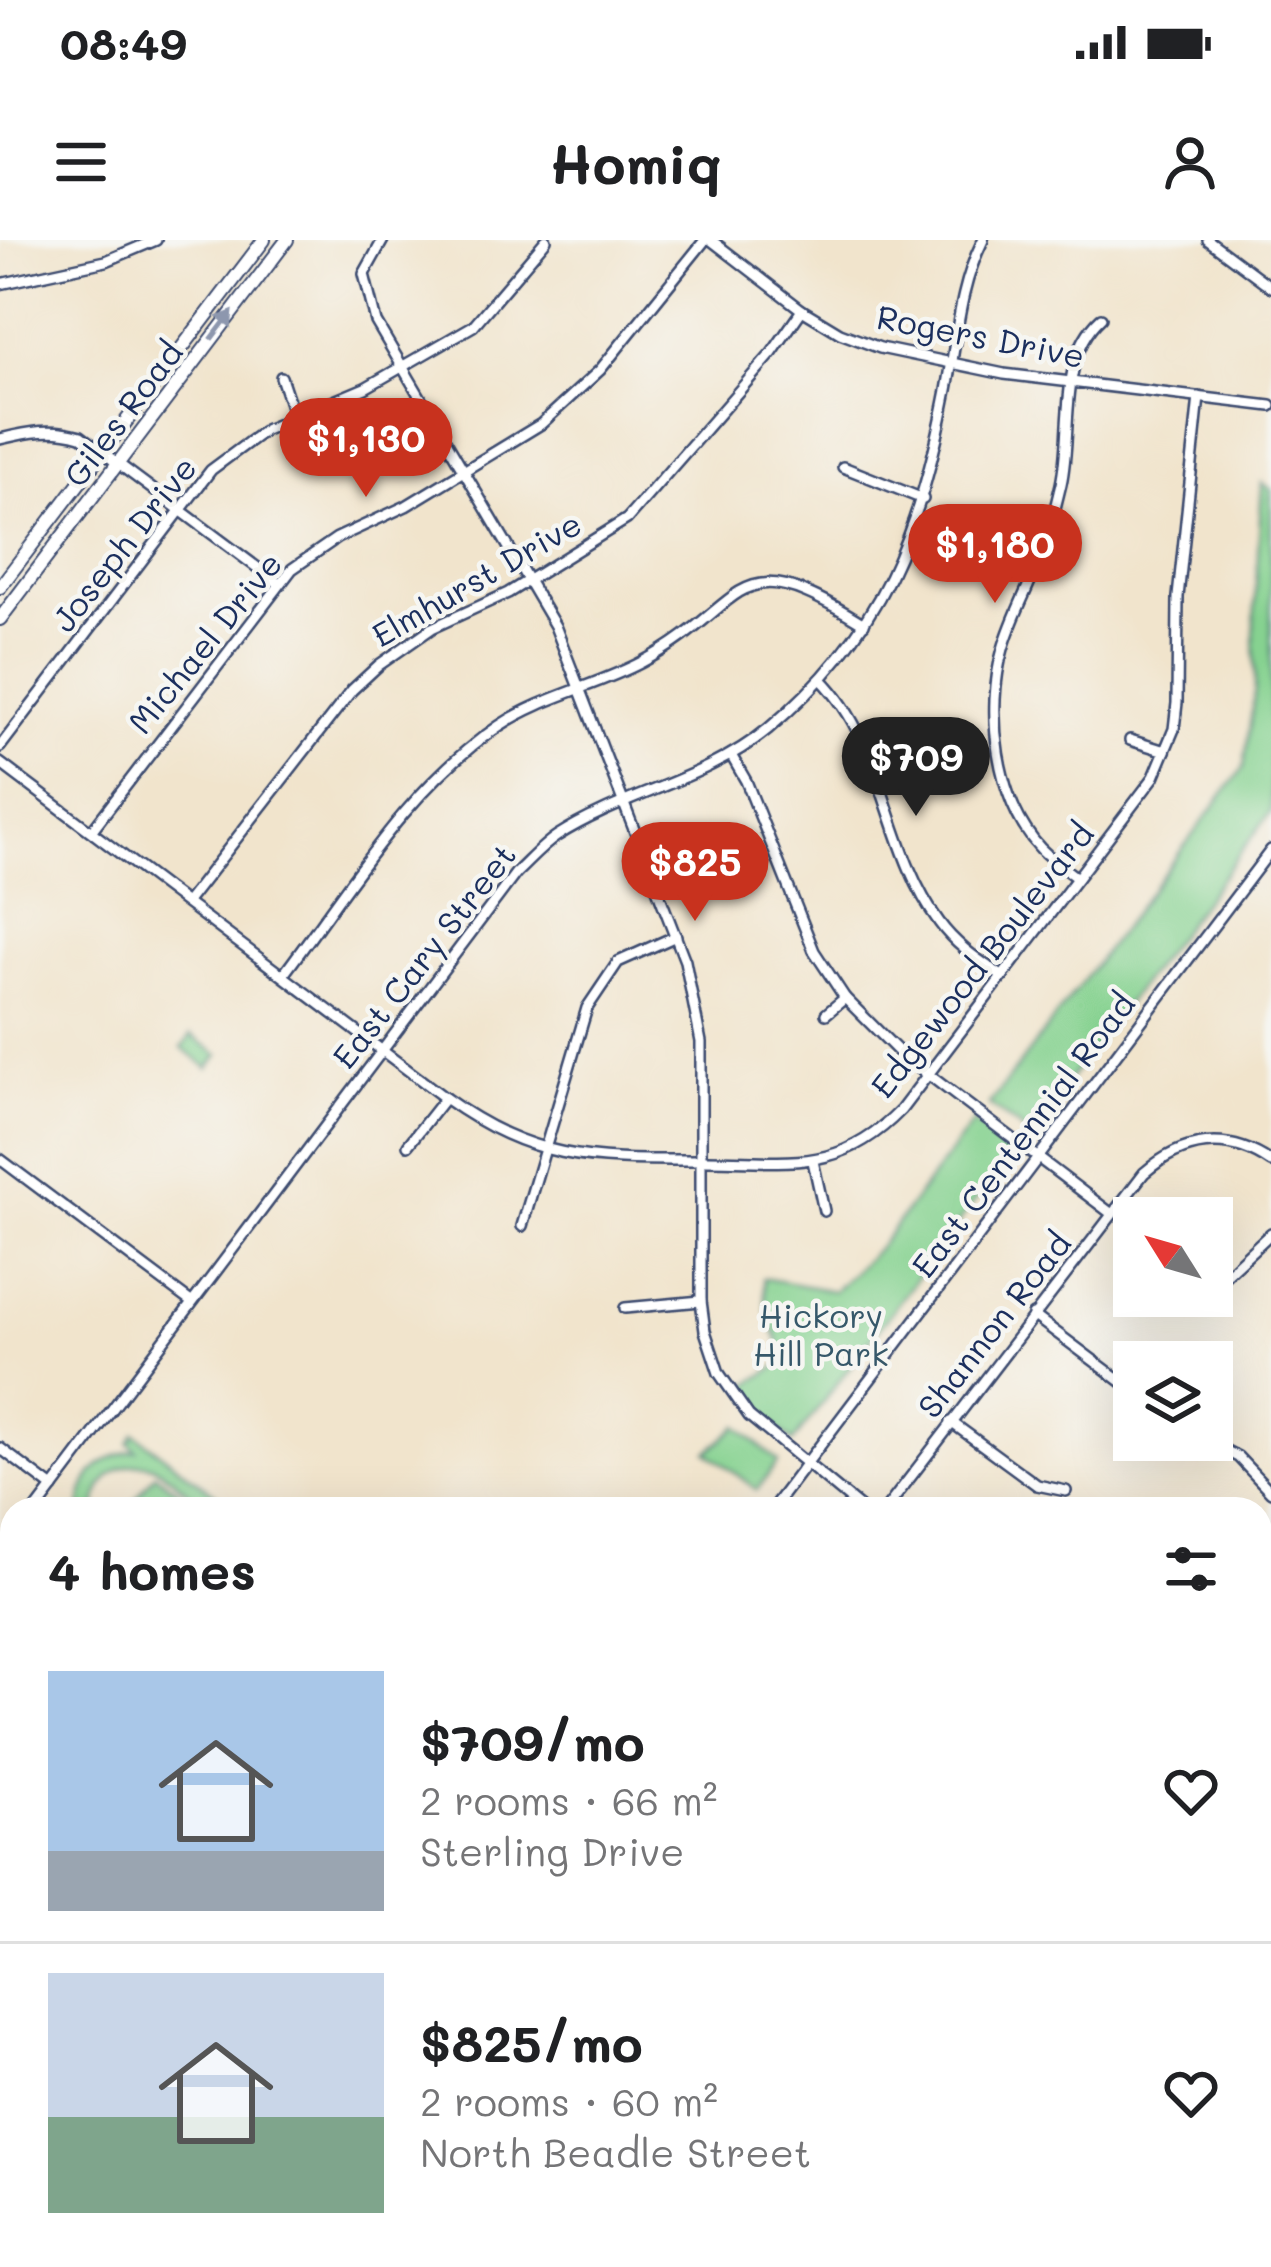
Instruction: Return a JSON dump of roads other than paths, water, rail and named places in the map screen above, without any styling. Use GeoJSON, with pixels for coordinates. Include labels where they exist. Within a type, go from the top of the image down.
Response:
{"type":"FeatureCollection","features":[{"type":"Feature","properties":{"kind":"main road","name":"Giles Road"},"geometry":{"type":"LineString","coordinates":[[0,587],[264,240]]}},
{"type":"Feature","properties":{"kind":"main road","name":"Giles Road"},"geometry":{"type":"LineString","coordinates":[[0,619],[286,240]]}},
{"type":"Feature","properties":{"kind":"street"},"geometry":{"type":"LineString","coordinates":[[0,284],[106,261],[156,240]]}},
{"type":"Feature","properties":{"kind":"street"},"geometry":{"type":"LineString","coordinates":[[382,240],[364,274],[376,322],[555,626],[685,961],[700,1042],[701,1301],[711,1351],[727,1388],[748,1416],[846,1497]]}},
{"type":"Feature","properties":{"kind":"street","name":"Joseph Drive"},"geometry":{"type":"LineString","coordinates":[[0,747],[180,509],[234,449],[294,416],[349,395],[473,326],[546,240]]}},
{"type":"Feature","properties":{"kind":"street","name":"Rogers Drive"},"geometry":{"type":"LineString","coordinates":[[708,240],[802,310],[840,333],[880,348],[1072,382],[1271,406]]}},
{"type":"Feature","properties":{"kind":"street","name":"Michael Drive"},"geometry":{"type":"LineString","coordinates":[[92,830],[278,583],[337,538],[406,506],[515,442],[571,399],[708,240]]}},
{"type":"Feature","properties":{"kind":"street","name":"East Cary Street"},"geometry":{"type":"LineString","coordinates":[[46,1497],[516,873],[553,839],[731,755],[766,731],[821,679],[864,624],[906,548],[923,499],[966,283],[983,240]]}},
{"type":"Feature","properties":{"kind":"street"},"geometry":{"type":"LineString","coordinates":[[1208,240],[1271,287]]}},
{"type":"Feature","properties":{"kind":"street","name":"Elmhurst Drive"},"geometry":{"type":"LineString","coordinates":[[188,902],[352,690],[432,628],[528,580],[619,525],[772,353],[802,310]]}},
{"type":"Feature","properties":{"kind":"street"},"geometry":{"type":"LineString","coordinates":[[1077,878],[1027,831],[1000,760],[993,704],[1004,644],[1044,548],[1062,479],[1081,342],[1101,318]]}},
{"type":"Feature","properties":{"kind":"street"},"geometry":{"type":"LineString","coordinates":[[281,377],[294,416]]}},
{"type":"Feature","properties":{"kind":"street","name":"Edgewood Boulevard"},"geometry":{"type":"LineString","coordinates":[[0,763],[445,1098],[511,1138],[600,1161],[813,1161],[868,1138],[901,1110],[1154,776],[1178,704],[1180,574],[1199,397]]}},
{"type":"Feature","properties":{"kind":"street"},"geometry":{"type":"LineString","coordinates":[[0,439],[37,430],[80,436],[278,583]]}},
{"type":"Feature","properties":{"kind":"street"},"geometry":{"type":"LineString","coordinates":[[843,466],[923,499]]}},
{"type":"Feature","properties":{"kind":"street"},"geometry":{"type":"LineString","coordinates":[[283,975],[438,775],[504,723],[645,661],[680,640],[740,589],[758,581],[802,590],[864,624]]}},
{"type":"Feature","properties":{"kind":"street"},"geometry":{"type":"LineString","coordinates":[[821,679],[853,718],[922,896],[959,946],[1003,977]]}},
{"type":"Feature","properties":{"kind":"street"},"geometry":{"type":"LineString","coordinates":[[1130,740],[1165,751]]}},
{"type":"Feature","properties":{"kind":"street"},"geometry":{"type":"LineString","coordinates":[[731,755],[746,781],[807,936],[845,998],[870,1026],[929,1075],[1112,1214]]}},
{"type":"Feature","properties":{"kind":"street","name":"East Centennial Road"},"geometry":{"type":"LineString","coordinates":[[781,1497],[1037,1157],[1267,864],[1271,850]]}},
{"type":"Feature","properties":{"kind":"street"},"geometry":{"type":"LineString","coordinates":[[522,1226],[587,1008],[618,962],[676,936]]}},
{"type":"Feature","properties":{"kind":"street"},"geometry":{"type":"LineString","coordinates":[[826,1014],[845,998]]}},
{"type":"Feature","properties":{"kind":"street"},"geometry":{"type":"LineString","coordinates":[[408,1145],[445,1098]]}},
{"type":"Feature","properties":{"kind":"street","name":"Shannon Road"},"geometry":{"type":"LineString","coordinates":[[895,1497],[1144,1173],[1180,1148],[1202,1142],[1240,1145],[1271,1162]]}},
{"type":"Feature","properties":{"kind":"street"},"geometry":{"type":"LineString","coordinates":[[0,1159],[191,1302]]}},
{"type":"Feature","properties":{"kind":"street"},"geometry":{"type":"LineString","coordinates":[[813,1161],[824,1211]]}},
{"type":"Feature","properties":{"kind":"street"},"geometry":{"type":"LineString","coordinates":[[1233,1268],[1271,1233]]}},
{"type":"Feature","properties":{"kind":"street"},"geometry":{"type":"LineString","coordinates":[[626,1308],[701,1301]]}},
{"type":"Feature","properties":{"kind":"street"},"geometry":{"type":"LineString","coordinates":[[1033,1315],[1113,1375]]}},
{"type":"Feature","properties":{"kind":"street"},"geometry":{"type":"LineString","coordinates":[[951,1422],[1037,1486],[1066,1491]]}},
{"type":"Feature","properties":{"kind":"street"},"geometry":{"type":"LineString","coordinates":[[0,1448],[53,1488]]}},
{"type":"Feature","properties":{"kind":"street"},"geometry":{"type":"LineString","coordinates":[[1233,1454],[1271,1492]]}},
{"type":"Feature","properties":{"kind":"park label","name":"Hickory Hill Park"},"geometry":{"type":"Point","coordinates":[821,1333]}}]}
